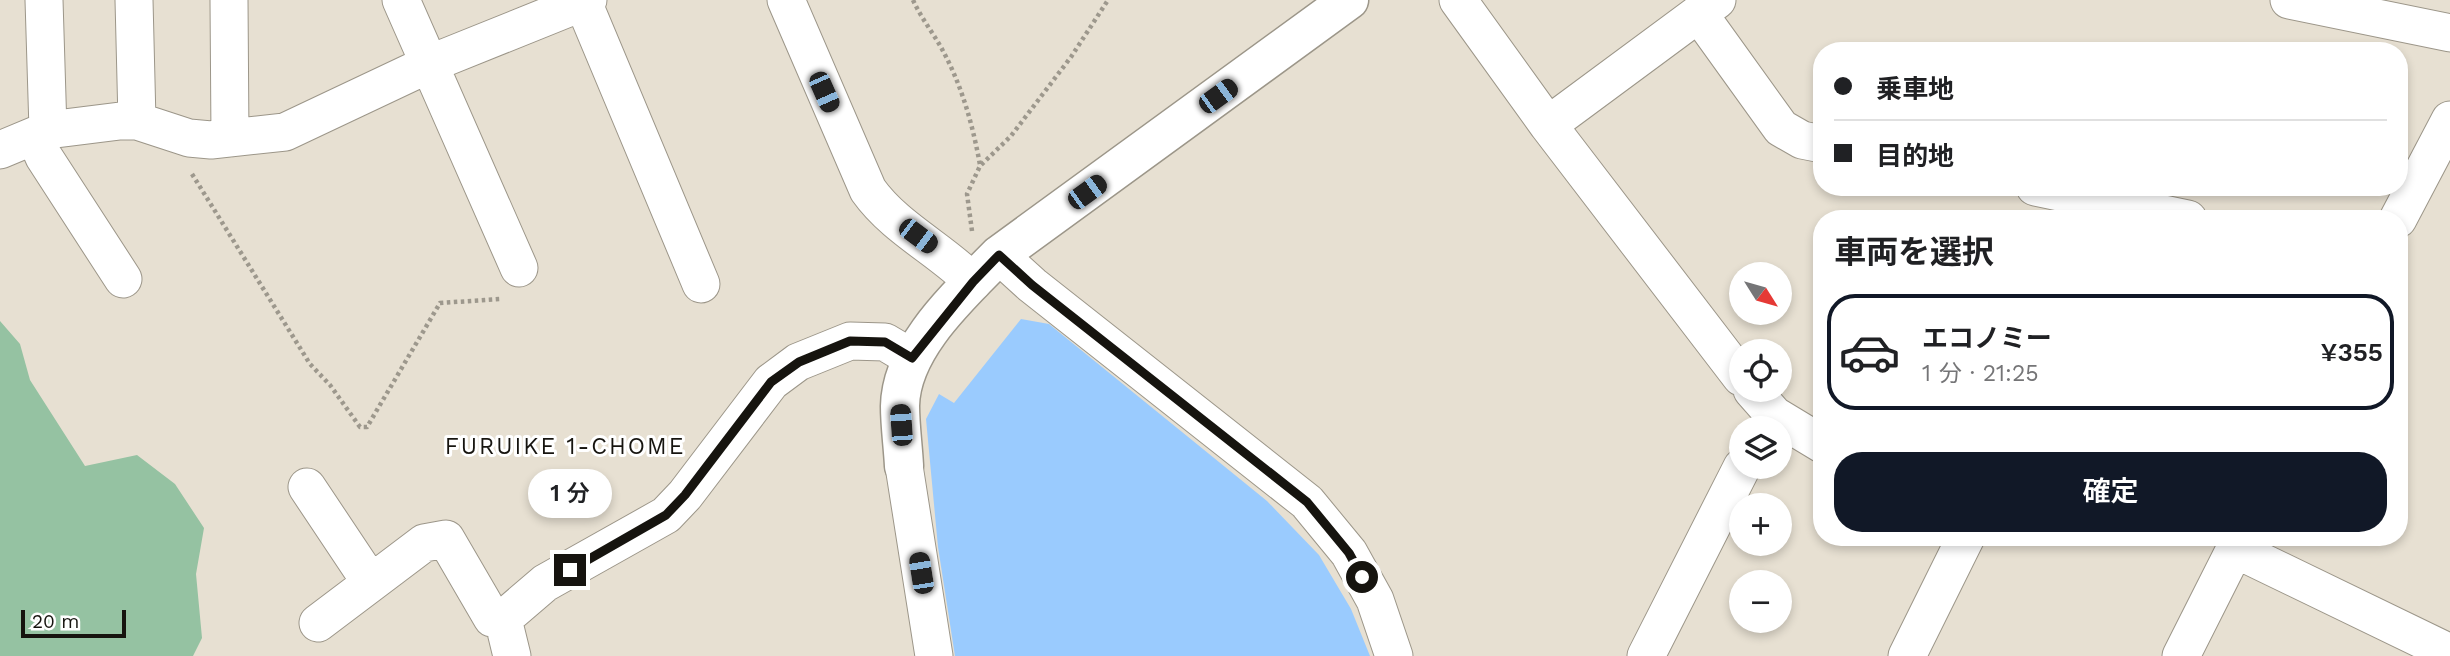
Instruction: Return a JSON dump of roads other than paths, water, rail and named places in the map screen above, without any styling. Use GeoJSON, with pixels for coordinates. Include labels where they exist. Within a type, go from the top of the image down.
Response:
{"type":"FeatureCollection","features":[{"type":"Feature","properties":{"kind":"street"},"geometry":{"type":"LineString","coordinates":[[44,0],[44,157],[123,279]]}},
{"type":"Feature","properties":{"kind":"street"},"geometry":{"type":"LineString","coordinates":[[134,0],[137,121]]}},
{"type":"Feature","properties":{"kind":"street"},"geometry":{"type":"LineString","coordinates":[[229,0],[230,138]]}},
{"type":"Feature","properties":{"kind":"street"},"geometry":{"type":"LineString","coordinates":[[401,0],[519,268]]}},
{"type":"Feature","properties":{"kind":"street"},"geometry":{"type":"LineString","coordinates":[[786,0],[868,190],[881,209],[955,264],[973,282]]}},
{"type":"Feature","properties":{"kind":"street"},"geometry":{"type":"LineString","coordinates":[[934,656],[904,466],[900,404],[912,358],[973,282],[999,255],[1349,0]]}},
{"type":"Feature","properties":{"kind":"street"},"geometry":{"type":"LineString","coordinates":[[1458,0],[1548,125],[1729,361]]}},
{"type":"Feature","properties":{"kind":"street"},"geometry":{"type":"LineString","coordinates":[[2289,0],[2450,33]]}},
{"type":"Feature","properties":{"kind":"street"},"geometry":{"type":"LineString","coordinates":[[0,150],[42,133],[88,123],[137,121],[189,138],[230,138],[285,132],[429,64],[585,1],[701,284]]}},
{"type":"Feature","properties":{"kind":"street"},"geometry":{"type":"LineString","coordinates":[[1548,125],[1708,7],[1781,128],[1802,140],[1813,142]]}},
{"type":"Feature","properties":{"kind":"street"},"geometry":{"type":"LineString","coordinates":[[2403,210],[2450,120]]}},
{"type":"Feature","properties":{"kind":"street"},"geometry":{"type":"LineString","coordinates":[[2068,196],[2119,210]]}},
{"type":"Feature","properties":{"kind":"street"},"geometry":{"type":"LineString","coordinates":[[999,255],[1032,285],[1307,502],[1349,553],[1375,600],[1394,656]]}},
{"type":"Feature","properties":{"kind":"street"},"geometry":{"type":"LineString","coordinates":[[318,623],[424,543],[446,539],[492,618],[503,619],[545,583],[666,515],[685,495],[771,382],[799,362],[850,341],[885,342],[912,358]]}},
{"type":"Feature","properties":{"kind":"street"},"geometry":{"type":"LineString","coordinates":[[1763,411],[1813,439]]}},
{"type":"Feature","properties":{"kind":"street"},"geometry":{"type":"LineString","coordinates":[[1646,656],[1736,479]]}},
{"type":"Feature","properties":{"kind":"street"},"geometry":{"type":"LineString","coordinates":[[307,488],[371,583]]}},
{"type":"Feature","properties":{"kind":"street"},"geometry":{"type":"LineString","coordinates":[[1907,656],[1962,546]]}},
{"type":"Feature","properties":{"kind":"street"},"geometry":{"type":"LineString","coordinates":[[2181,656],[2236,546]]}},
{"type":"Feature","properties":{"kind":"street"},"geometry":{"type":"LineString","coordinates":[[2244,546],[2450,653]]}},
{"type":"Feature","properties":{"kind":"street"},"geometry":{"type":"LineString","coordinates":[[503,619],[512,656]]}},
{"type":"Feature","properties":{"kind":"water"},"geometry":{"type":"Polygon","coordinates":[[[1021,319],[1049,324],[1267,501],[1319,555],[1351,609],[1370,656],[955,656],[938,547],[926,419],[939,394],[954,403],[1021,319]]]}},
{"type":"Feature","properties":{"kind":"district","name":"FURUIKE 1-CHOME"},"geometry":{"type":"Point","coordinates":[565,446]}}]}
